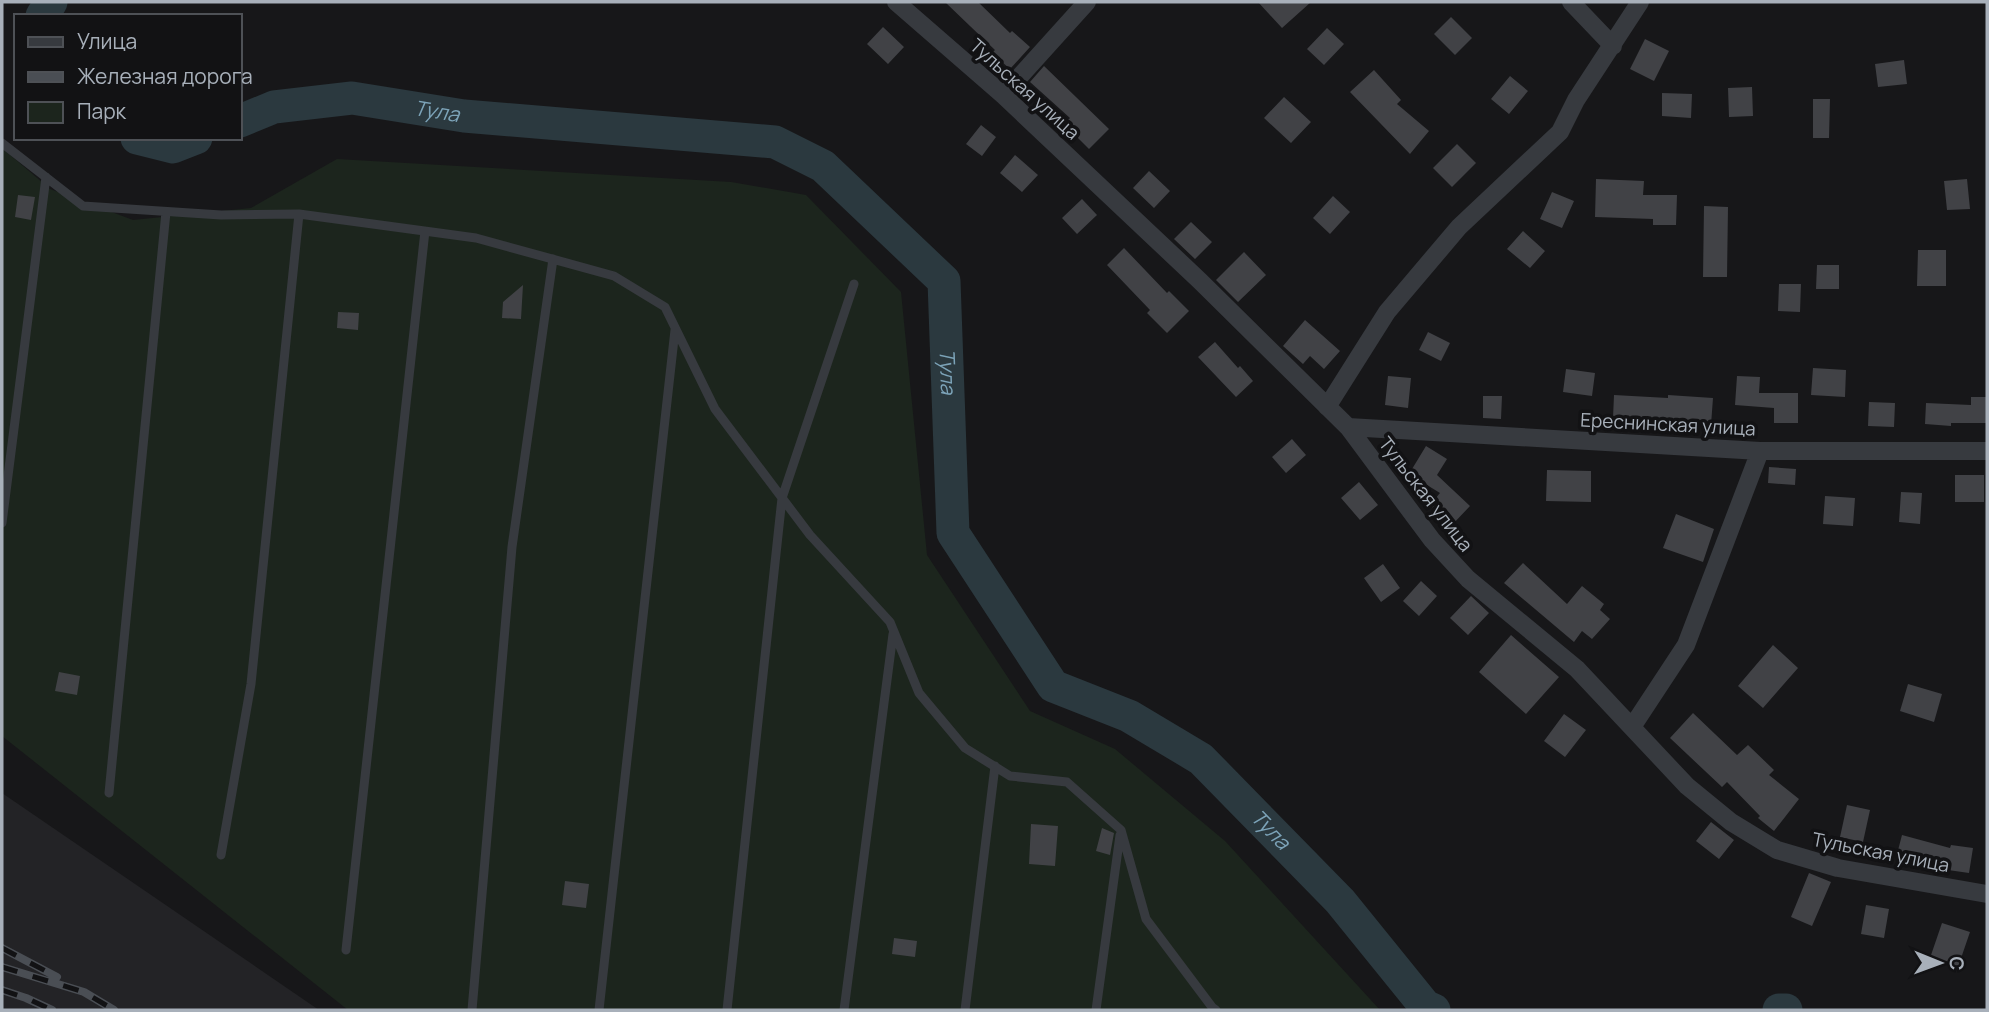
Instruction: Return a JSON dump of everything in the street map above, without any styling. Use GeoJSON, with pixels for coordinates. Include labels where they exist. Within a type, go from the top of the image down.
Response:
{"type":"FeatureCollection","features":[{"type":"Feature","properties":{"kind":"street","name":"Тульская улица"},"geometry":{"type":"LineString","coordinates":[[896,2],[1003,96],[1200,281],[1348,427],[1432,540],[1468,579],[1577,669],[1687,786],[1731,822],[1777,850],[1838,868],[1987,894]]}},
{"type":"Feature","properties":{"kind":"street"},"geometry":{"type":"LineString","coordinates":[[1003,96],[1087,2]]}},
{"type":"Feature","properties":{"kind":"street"},"geometry":{"type":"LineString","coordinates":[[1572,2],[1613,46]]}},
{"type":"Feature","properties":{"kind":"street"},"geometry":{"type":"LineString","coordinates":[[1327,407],[1387,312],[1459,227],[1560,132],[1576,100],[1640,2]]}},
{"type":"Feature","properties":{"kind":"street","name":"Ереснинская улица"},"geometry":{"type":"LineString","coordinates":[[1348,427],[1760,451],[1987,451]]}},
{"type":"Feature","properties":{"kind":"street"},"geometry":{"type":"LineString","coordinates":[[1632,727],[1686,645],[1760,451]]}},
{"type":"Feature","properties":{"kind":"lane"},"geometry":{"type":"LineString","coordinates":[[2,143],[83,206],[221,215],[299,214],[476,238],[614,276],[664,307],[715,409],[810,535],[890,622],[919,693],[965,748],[1010,776],[1067,782],[1121,830],[1146,919],[1216,1010]]}},
{"type":"Feature","properties":{"kind":"lane"},"geometry":{"type":"LineString","coordinates":[[2,523],[46,177]]}},
{"type":"Feature","properties":{"kind":"lane"},"geometry":{"type":"LineString","coordinates":[[109,793],[166,212]]}},
{"type":"Feature","properties":{"kind":"lane"},"geometry":{"type":"LineString","coordinates":[[221,855],[251,684],[299,214]]}},
{"type":"Feature","properties":{"kind":"lane"},"geometry":{"type":"LineString","coordinates":[[346,950],[425,231]]}},
{"type":"Feature","properties":{"kind":"lane"},"geometry":{"type":"LineString","coordinates":[[472,1010],[512,547],[554,259]]}},
{"type":"Feature","properties":{"kind":"lane"},"geometry":{"type":"LineString","coordinates":[[727,1010],[782,498],[854,284]]}},
{"type":"Feature","properties":{"kind":"lane"},"geometry":{"type":"LineString","coordinates":[[599,1010],[675,329]]}},
{"type":"Feature","properties":{"kind":"lane"},"geometry":{"type":"LineString","coordinates":[[844,1010],[894,632]]}},
{"type":"Feature","properties":{"kind":"lane"},"geometry":{"type":"LineString","coordinates":[[965,1010],[995,766]]}},
{"type":"Feature","properties":{"kind":"lane"},"geometry":{"type":"LineString","coordinates":[[1096,1010],[1121,830]]}},
{"type":"Feature","properties":{"kind":"shaded area"},"geometry":{"type":"Polygon","coordinates":[[[2,793],[319,1010],[2,1010],[2,793]]]}},
{"type":"Feature","properties":{"kind":"green space"},"geometry":{"type":"Polygon","coordinates":[[[2,148],[50,189],[133,220],[251,208],[337,159],[731,182],[806,195],[901,292],[927,555],[1030,711],[1115,749],[1225,841],[1380,1010],[348,1010],[2,736],[2,148]]]}},
{"type":"Feature","properties":{"kind":"building"},"geometry":{"type":"Polygon","coordinates":[[[945,2],[978,2],[1010,33],[1012,31],[1030,47],[1010,69],[992,53],[995,50],[945,2]]]}},
{"type":"Feature","properties":{"kind":"building"},"geometry":{"type":"Polygon","coordinates":[[[1258,2],[1311,2],[1282,28],[1258,2]]]}},
{"type":"Feature","properties":{"kind":"building"},"geometry":{"type":"Polygon","coordinates":[[[1451,17],[1472,38],[1455,55],[1434,34],[1451,17]]]}},
{"type":"Feature","properties":{"kind":"building"},"geometry":{"type":"Polygon","coordinates":[[[883,27],[904,47],[888,64],[867,44],[883,27]]]}},
{"type":"Feature","properties":{"kind":"building"},"geometry":{"type":"Polygon","coordinates":[[[1327,28],[1344,44],[1324,65],[1307,49],[1327,28]]]}},
{"type":"Feature","properties":{"kind":"building"},"geometry":{"type":"Polygon","coordinates":[[[1645,39],[1669,51],[1654,81],[1630,69],[1645,39]]]}},
{"type":"Feature","properties":{"kind":"building"},"geometry":{"type":"Polygon","coordinates":[[[1904,60],[1907,84],[1878,87],[1875,64],[1904,60]]]}},
{"type":"Feature","properties":{"kind":"building"},"geometry":{"type":"Polygon","coordinates":[[[1044,66],[1109,129],[1089,149],[1064,124],[1070,118],[1030,82],[1044,66]]]}},
{"type":"Feature","properties":{"kind":"building"},"geometry":{"type":"Polygon","coordinates":[[[1374,70],[1401,100],[1397,104],[1429,131],[1410,154],[1350,92],[1374,70]]]}},
{"type":"Feature","properties":{"kind":"building"},"geometry":{"type":"Polygon","coordinates":[[[1510,76],[1528,91],[1509,114],[1491,99],[1510,76]]]}},
{"type":"Feature","properties":{"kind":"building"},"geometry":{"type":"Polygon","coordinates":[[[1752,87],[1753,116],[1729,117],[1728,88],[1752,87]]]}},
{"type":"Feature","properties":{"kind":"building"},"geometry":{"type":"Polygon","coordinates":[[[1662,93],[1692,94],[1691,118],[1662,116],[1662,93]]]}},
{"type":"Feature","properties":{"kind":"building"},"geometry":{"type":"Polygon","coordinates":[[[1284,97],[1311,122],[1291,143],[1264,118],[1284,97]]]}},
{"type":"Feature","properties":{"kind":"building"},"geometry":{"type":"Polygon","coordinates":[[[1813,99],[1830,99],[1829,138],[1813,138],[1813,99]]]}},
{"type":"Feature","properties":{"kind":"building"},"geometry":{"type":"Polygon","coordinates":[[[981,125],[996,137],[982,156],[966,144],[981,125]]]}},
{"type":"Feature","properties":{"kind":"building"},"geometry":{"type":"Polygon","coordinates":[[[1457,144],[1476,163],[1452,187],[1433,168],[1457,144]]]}},
{"type":"Feature","properties":{"kind":"building"},"geometry":{"type":"Polygon","coordinates":[[[1015,155],[1038,175],[1022,192],[1000,173],[1015,155]]]}},
{"type":"Feature","properties":{"kind":"building"},"geometry":{"type":"Polygon","coordinates":[[[1149,171],[1170,191],[1154,208],[1133,188],[1149,171]]]}},
{"type":"Feature","properties":{"kind":"building"},"geometry":{"type":"Polygon","coordinates":[[[1596,179],[1644,181],[1643,195],[1677,195],[1676,225],[1653,225],[1653,219],[1595,217],[1596,179]]]}},
{"type":"Feature","properties":{"kind":"building"},"geometry":{"type":"Polygon","coordinates":[[[1967,179],[1970,209],[1947,210],[1944,181],[1967,179]]]}},
{"type":"Feature","properties":{"kind":"building"},"geometry":{"type":"Polygon","coordinates":[[[1552,192],[1574,201],[1562,228],[1540,219],[1552,192]]]}},
{"type":"Feature","properties":{"kind":"building"},"geometry":{"type":"Polygon","coordinates":[[[18,195],[35,197],[31,220],[15,217],[18,195]]]}},
{"type":"Feature","properties":{"kind":"building"},"geometry":{"type":"Polygon","coordinates":[[[1333,196],[1350,212],[1330,234],[1313,218],[1333,196]]]}},
{"type":"Feature","properties":{"kind":"building"},"geometry":{"type":"Polygon","coordinates":[[[1082,199],[1097,215],[1077,234],[1062,218],[1082,199]]]}},
{"type":"Feature","properties":{"kind":"building"},"geometry":{"type":"Polygon","coordinates":[[[1704,206],[1728,207],[1727,277],[1703,277],[1704,206]]]}},
{"type":"Feature","properties":{"kind":"building"},"geometry":{"type":"Polygon","coordinates":[[[1191,222],[1212,242],[1195,259],[1174,239],[1191,222]]]}},
{"type":"Feature","properties":{"kind":"building"},"geometry":{"type":"Polygon","coordinates":[[[1523,231],[1545,251],[1530,268],[1507,249],[1523,231]]]}},
{"type":"Feature","properties":{"kind":"building"},"geometry":{"type":"Polygon","coordinates":[[[1124,248],[1167,293],[1169,291],[1189,311],[1167,333],[1147,313],[1150,310],[1107,265],[1124,248]]]}},
{"type":"Feature","properties":{"kind":"building"},"geometry":{"type":"Polygon","coordinates":[[[1918,250],[1946,250],[1946,286],[1917,286],[1918,250]]]}},
{"type":"Feature","properties":{"kind":"building"},"geometry":{"type":"Polygon","coordinates":[[[1244,252],[1266,275],[1238,302],[1216,280],[1244,252]]]}},
{"type":"Feature","properties":{"kind":"building"},"geometry":{"type":"Polygon","coordinates":[[[1817,265],[1839,265],[1839,289],[1816,289],[1817,265]]]}},
{"type":"Feature","properties":{"kind":"building"},"geometry":{"type":"Polygon","coordinates":[[[1779,284],[1801,284],[1800,312],[1778,311],[1779,284]]]}},
{"type":"Feature","properties":{"kind":"building"},"geometry":{"type":"Polygon","coordinates":[[[523,285],[521,319],[502,318],[503,302],[523,285]]]}},
{"type":"Feature","properties":{"kind":"building"},"geometry":{"type":"Polygon","coordinates":[[[338,312],[359,313],[358,330],[337,328],[338,312]]]}},
{"type":"Feature","properties":{"kind":"building"},"geometry":{"type":"Polygon","coordinates":[[[1305,320],[1340,351],[1324,369],[1310,356],[1303,364],[1283,346],[1305,320]]]}},
{"type":"Feature","properties":{"kind":"building"},"geometry":{"type":"Polygon","coordinates":[[[1428,332],[1450,343],[1441,361],[1419,350],[1428,332]]]}},
{"type":"Feature","properties":{"kind":"building"},"geometry":{"type":"Polygon","coordinates":[[[1215,342],[1253,381],[1236,397],[1198,357],[1215,342]]]}},
{"type":"Feature","properties":{"kind":"building"},"geometry":{"type":"Polygon","coordinates":[[[1813,368],[1846,370],[1845,397],[1811,395],[1813,368]]]}},
{"type":"Feature","properties":{"kind":"building"},"geometry":{"type":"Polygon","coordinates":[[[1566,369],[1595,373],[1592,396],[1563,392],[1566,369]]]}},
{"type":"Feature","properties":{"kind":"building"},"geometry":{"type":"Polygon","coordinates":[[[1388,376],[1411,378],[1408,408],[1385,405],[1388,376]]]}},
{"type":"Feature","properties":{"kind":"building"},"geometry":{"type":"Polygon","coordinates":[[[1737,376],[1760,377],[1759,393],[1798,393],[1798,423],[1774,423],[1774,408],[1735,405],[1737,376]]]}},
{"type":"Feature","properties":{"kind":"building"},"geometry":{"type":"Polygon","coordinates":[[[1614,395],[1713,398],[1711,425],[1613,418],[1614,395]]]}},
{"type":"Feature","properties":{"kind":"building"},"geometry":{"type":"Polygon","coordinates":[[[1483,396],[1502,396],[1501,419],[1483,418],[1483,396]]]}},
{"type":"Feature","properties":{"kind":"building"},"geometry":{"type":"Polygon","coordinates":[[[1971,397],[1987,397],[1987,423],[1951,423],[1951,426],[1925,424],[1926,403],[1971,405],[1971,397]]]}},
{"type":"Feature","properties":{"kind":"building"},"geometry":{"type":"Polygon","coordinates":[[[1869,402],[1895,403],[1894,427],[1868,426],[1869,402]]]}},
{"type":"Feature","properties":{"kind":"building"},"geometry":{"type":"Polygon","coordinates":[[[1292,439],[1306,455],[1286,473],[1272,457],[1292,439]]]}},
{"type":"Feature","properties":{"kind":"building"},"geometry":{"type":"Polygon","coordinates":[[[1426,446],[1447,459],[1437,475],[1470,506],[1452,525],[1430,505],[1440,493],[1409,474],[1426,446]]]}},
{"type":"Feature","properties":{"kind":"building"},"geometry":{"type":"Polygon","coordinates":[[[1769,467],[1796,469],[1795,485],[1768,483],[1769,467]]]}},
{"type":"Feature","properties":{"kind":"building"},"geometry":{"type":"Polygon","coordinates":[[[1547,470],[1591,471],[1591,502],[1546,501],[1547,470]]]}},
{"type":"Feature","properties":{"kind":"building"},"geometry":{"type":"Polygon","coordinates":[[[1955,475],[1984,475],[1984,502],[1955,502],[1955,475]]]}},
{"type":"Feature","properties":{"kind":"building"},"geometry":{"type":"Polygon","coordinates":[[[1359,482],[1378,505],[1360,520],[1341,498],[1359,482]]]}},
{"type":"Feature","properties":{"kind":"building"},"geometry":{"type":"Polygon","coordinates":[[[1901,492],[1922,493],[1920,524],[1899,522],[1901,492]]]}},
{"type":"Feature","properties":{"kind":"building"},"geometry":{"type":"Polygon","coordinates":[[[1825,496],[1855,498],[1853,526],[1823,524],[1825,496]]]}},
{"type":"Feature","properties":{"kind":"building"},"geometry":{"type":"Polygon","coordinates":[[[1676,514],[1714,529],[1703,562],[1663,548],[1676,514]]]}},
{"type":"Feature","properties":{"kind":"building"},"geometry":{"type":"Polygon","coordinates":[[[1523,563],[1567,604],[1582,586],[1604,604],[1600,610],[1610,619],[1592,639],[1582,631],[1574,642],[1504,583],[1523,563]]]}},
{"type":"Feature","properties":{"kind":"building"},"geometry":{"type":"Polygon","coordinates":[[[1383,564],[1400,588],[1381,602],[1364,578],[1383,564]]]}},
{"type":"Feature","properties":{"kind":"building"},"geometry":{"type":"Polygon","coordinates":[[[1421,581],[1437,596],[1419,616],[1403,601],[1421,581]]]}},
{"type":"Feature","properties":{"kind":"building"},"geometry":{"type":"Polygon","coordinates":[[[1471,596],[1489,613],[1468,635],[1450,618],[1471,596]]]}},
{"type":"Feature","properties":{"kind":"building"},"geometry":{"type":"Polygon","coordinates":[[[1511,635],[1559,677],[1526,714],[1479,672],[1511,635]]]}},
{"type":"Feature","properties":{"kind":"building"},"geometry":{"type":"Polygon","coordinates":[[[1773,645],[1798,668],[1763,708],[1738,686],[1773,645]]]}},
{"type":"Feature","properties":{"kind":"building"},"geometry":{"type":"Polygon","coordinates":[[[59,672],[80,676],[77,695],[55,691],[59,672]]]}},
{"type":"Feature","properties":{"kind":"building"},"geometry":{"type":"Polygon","coordinates":[[[1908,684],[1942,694],[1934,722],[1900,711],[1908,684]]]}},
{"type":"Feature","properties":{"kind":"building"},"geometry":{"type":"Polygon","coordinates":[[[1693,713],[1737,755],[1748,745],[1774,770],[1769,775],[1799,799],[1774,831],[1758,818],[1760,816],[1727,782],[1722,787],[1670,738],[1693,713]]]}},
{"type":"Feature","properties":{"kind":"building"},"geometry":{"type":"Polygon","coordinates":[[[1564,714],[1586,730],[1565,757],[1544,741],[1564,714]]]}},
{"type":"Feature","properties":{"kind":"building"},"geometry":{"type":"Polygon","coordinates":[[[1847,805],[1870,810],[1863,842],[1840,837],[1847,805]]]}},
{"type":"Feature","properties":{"kind":"building"},"geometry":{"type":"Polygon","coordinates":[[[1711,822],[1734,840],[1719,859],[1696,841],[1711,822]]]}},
{"type":"Feature","properties":{"kind":"building"},"geometry":{"type":"Polygon","coordinates":[[[1031,824],[1058,826],[1055,866],[1029,864],[1031,824]]]}},
{"type":"Feature","properties":{"kind":"building"},"geometry":{"type":"Polygon","coordinates":[[[1102,828],[1114,833],[1110,855],[1096,851],[1102,828]]]}},
{"type":"Feature","properties":{"kind":"building"},"geometry":{"type":"Polygon","coordinates":[[[1902,835],[1950,848],[1951,845],[1973,848],[1969,873],[1934,868],[1896,858],[1902,835]]]}},
{"type":"Feature","properties":{"kind":"building"},"geometry":{"type":"Polygon","coordinates":[[[1809,873],[1831,882],[1812,926],[1791,917],[1809,873]]]}},
{"type":"Feature","properties":{"kind":"building"},"geometry":{"type":"Polygon","coordinates":[[[565,881],[589,884],[586,908],[562,905],[565,881]]]}},
{"type":"Feature","properties":{"kind":"building"},"geometry":{"type":"Polygon","coordinates":[[[1866,905],[1889,909],[1884,938],[1861,934],[1866,905]]]}},
{"type":"Feature","properties":{"kind":"building"},"geometry":{"type":"Polygon","coordinates":[[[1942,923],[1970,932],[1958,967],[1930,958],[1942,923]]]}},
{"type":"Feature","properties":{"kind":"building"},"geometry":{"type":"Polygon","coordinates":[[[894,938],[917,941],[915,957],[892,954],[894,938]]]}},
{"type":"Feature","properties":{"kind":"waterway","name":"Тула"},"geometry":{"type":"LineString","coordinates":[[43,14],[51,2]]}},
{"type":"Feature","properties":{"kind":"waterway","name":"Тула"},"geometry":{"type":"LineString","coordinates":[[242,120],[274,107],[352,98],[464,116],[775,142],[823,166],[944,281],[953,533],[1053,686],[1129,716],[1201,759],[1340,901],[1425,1006],[1434,1010]]}},
{"type":"Feature","properties":{"kind":"waterway","name":"Тула"},"geometry":{"type":"LineString","coordinates":[[145,140],[173,147],[191,140]]}},
{"type":"Feature","properties":{"kind":"waterway","name":"Тула"},"geometry":{"type":"LineString","coordinates":[[1779,1010],[1786,1010]]}},
{"type":"Feature","properties":{"kind":"railway"},"geometry":{"type":"LineString","coordinates":[[2,948],[57,977]]}},
{"type":"Feature","properties":{"kind":"railway"},"geometry":{"type":"LineString","coordinates":[[2,967],[84,992],[114,1010]]}},
{"type":"Feature","properties":{"kind":"railway"},"geometry":{"type":"LineString","coordinates":[[2,990],[52,1010]]}}]}
